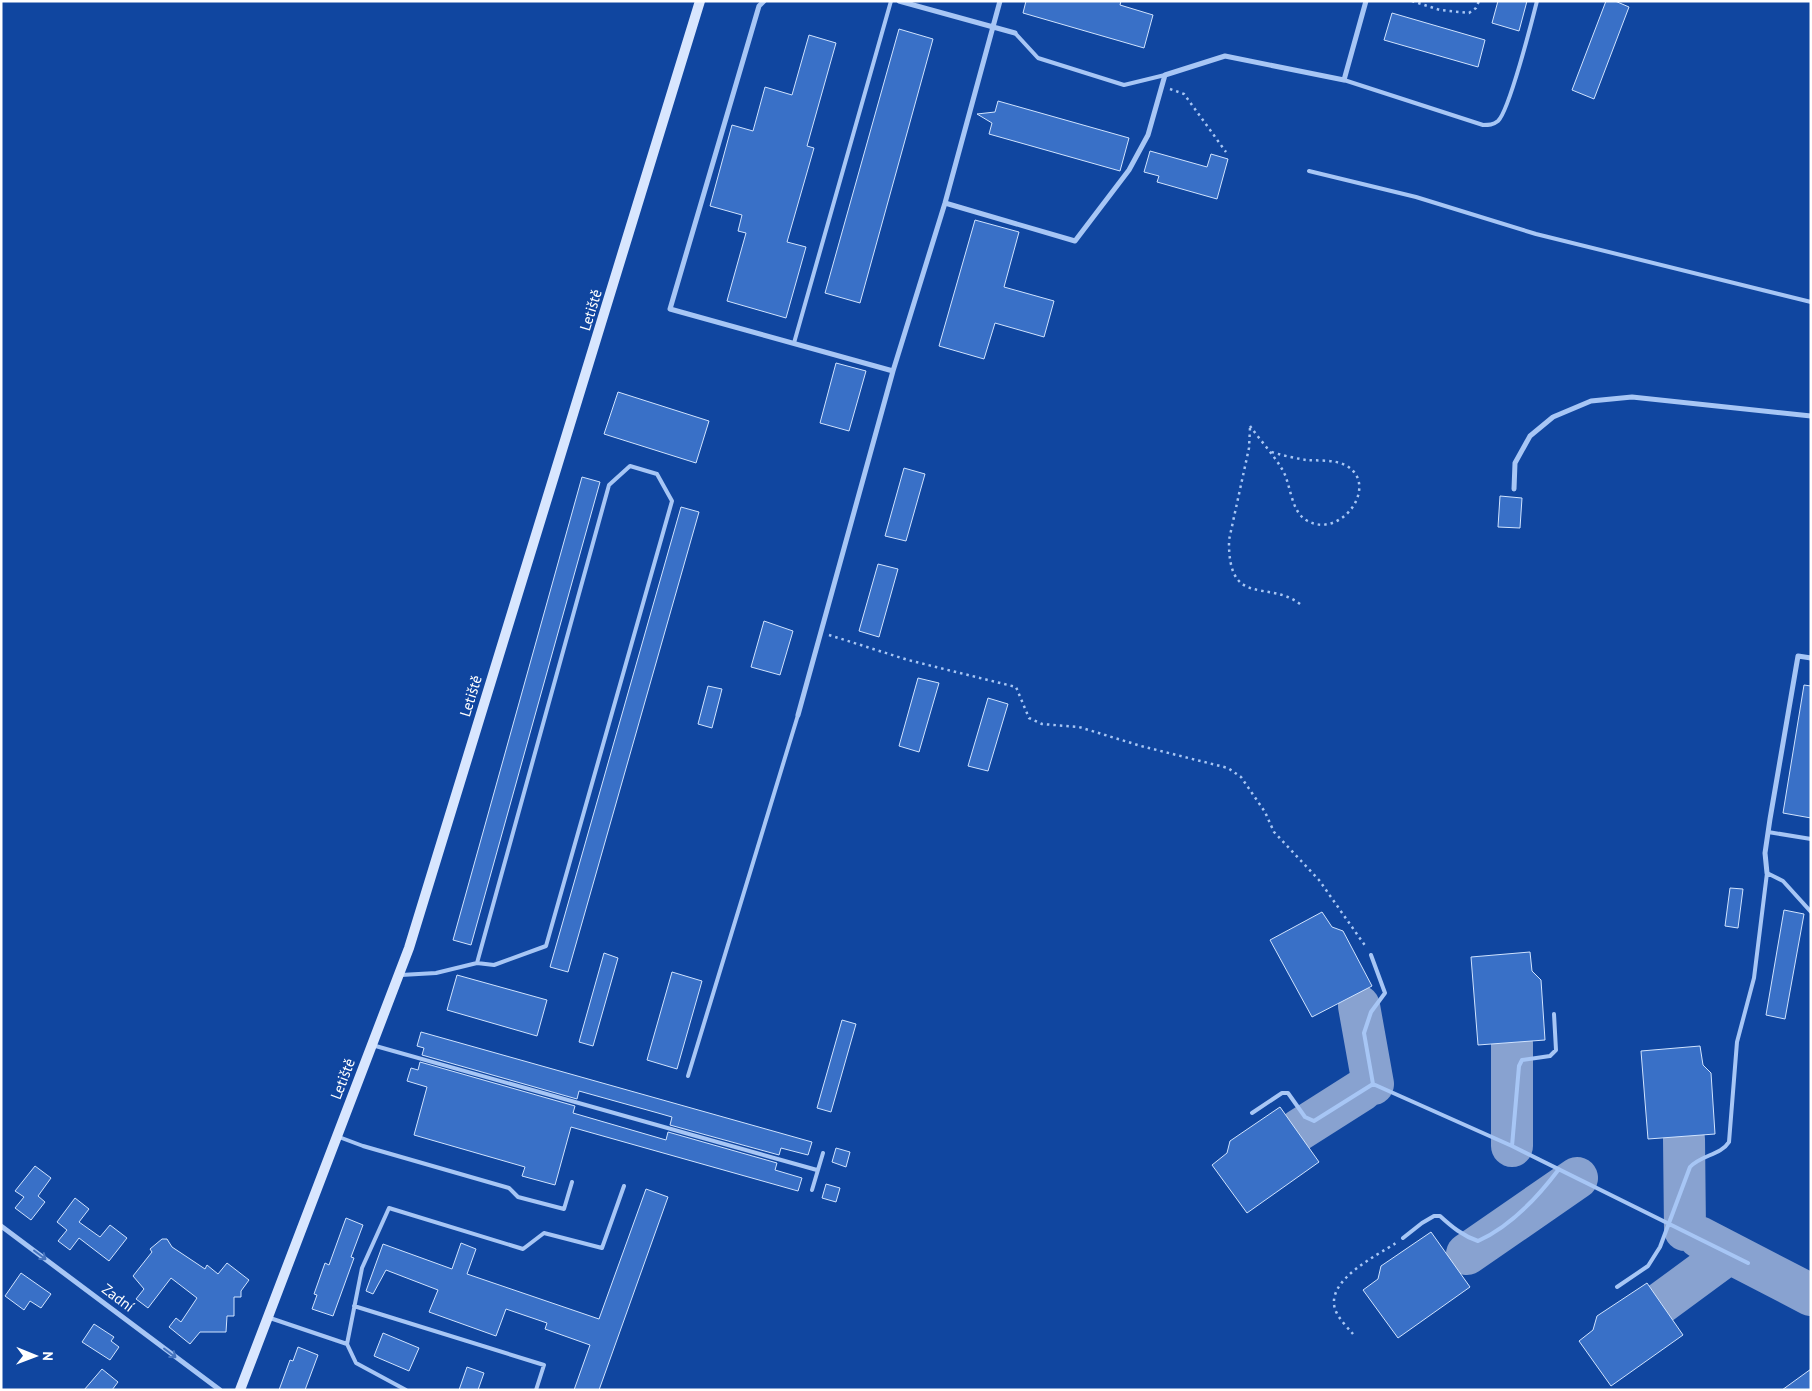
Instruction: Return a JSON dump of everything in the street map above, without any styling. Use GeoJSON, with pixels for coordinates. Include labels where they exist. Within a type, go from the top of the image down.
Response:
{"type":"FeatureCollection","features":[{"type":"Feature","properties":{"kind":"street","name":"Letiště"},"geometry":{"type":"LineString","coordinates":[[240,1390],[399,975],[433,872],[700,1]]}},
{"type":"Feature","properties":{"kind":"street"},"geometry":{"type":"LineString","coordinates":[[764,1],[759,6],[670,309],[893,371]]}},
{"type":"Feature","properties":{"kind":"street"},"geometry":{"type":"LineString","coordinates":[[899,1],[1015,33]]}},
{"type":"Feature","properties":{"kind":"street"},"geometry":{"type":"LineString","coordinates":[[798,715],[893,371],[945,203],[1000,1]]}},
{"type":"Feature","properties":{"kind":"street"},"geometry":{"type":"LineString","coordinates":[[945,203],[1075,241],[1129,170],[1148,135],[1165,75],[1225,56],[1344,80],[1366,1]]}},
{"type":"Feature","properties":{"kind":"street"},"geometry":{"type":"LineString","coordinates":[[1514,489],[1515,463],[1530,436],[1553,417],[1591,402],[1632,397],[1811,416]]}},
{"type":"Feature","properties":{"kind":"street"},"geometry":{"type":"LineString","coordinates":[[1767,873],[1765,853],[1768,832],[1798,656],[1811,658]]}},
{"type":"Feature","properties":{"kind":"street","name":"Zadní"},"geometry":{"type":"LineString","coordinates":[[1,1226],[220,1390]]}},
{"type":"Feature","properties":{"kind":"lane"},"geometry":{"type":"LineString","coordinates":[[794,343],[891,1]]}},
{"type":"Feature","properties":{"kind":"lane"},"geometry":{"type":"LineString","coordinates":[[1344,80],[1483,125],[1492,125],[1499,120],[1505,104],[1537,1]]}},
{"type":"Feature","properties":{"kind":"lane"},"geometry":{"type":"LineString","coordinates":[[1015,33],[1038,58],[1124,85],[1165,75]]}},
{"type":"Feature","properties":{"kind":"lane"},"geometry":{"type":"LineString","coordinates":[[1309,171],[1416,197],[1536,234],[1811,302]]}},
{"type":"Feature","properties":{"kind":"lane"},"geometry":{"type":"LineString","coordinates":[[399,975],[436,973],[477,963],[494,965],[546,946],[672,502],[657,474],[630,466],[609,485],[477,963]]}},
{"type":"Feature","properties":{"kind":"lane"},"geometry":{"type":"LineString","coordinates":[[688,1076],[798,715]]}},
{"type":"Feature","properties":{"kind":"lane"},"geometry":{"type":"LineString","coordinates":[[1768,832],[1811,839]]}},
{"type":"Feature","properties":{"kind":"lane"},"geometry":{"type":"LineString","coordinates":[[1617,1287],[1648,1266],[1660,1247],[1671,1223],[1690,1167],[1696,1161],[1725,1148],[1730,1142],[1737,1042],[1754,978],[1767,873],[1783,881],[1811,912]]}},
{"type":"Feature","properties":{"kind":"lane"},"geometry":{"type":"LineString","coordinates":[[1371,955],[1385,993],[1371,1012],[1364,1033],[1373,1084]]}},
{"type":"Feature","properties":{"kind":"lane"},"geometry":{"type":"LineString","coordinates":[[1512,1146],[1519,1066],[1522,1060],[1550,1056],[1556,1050],[1554,1014]]}},
{"type":"Feature","properties":{"kind":"lane"},"geometry":{"type":"LineString","coordinates":[[372,1046],[818,1170]]}},
{"type":"Feature","properties":{"kind":"lane"},"geometry":{"type":"LineString","coordinates":[[1252,1113],[1282,1093],[1288,1093],[1305,1118],[1314,1121],[1373,1084]]}},
{"type":"Feature","properties":{"kind":"lane"},"geometry":{"type":"LineString","coordinates":[[1373,1084],[1512,1146],[1671,1223],[1748,1263]]}},
{"type":"Feature","properties":{"kind":"lane"},"geometry":{"type":"LineString","coordinates":[[337,1136],[363,1146],[509,1188],[518,1196],[564,1209],[572,1182]]}},
{"type":"Feature","properties":{"kind":"lane"},"geometry":{"type":"LineString","coordinates":[[812,1190],[823,1153]]}},
{"type":"Feature","properties":{"kind":"lane"},"geometry":{"type":"LineString","coordinates":[[1403,1238],[1422,1223],[1434,1216],[1440,1216],[1459,1232],[1470,1238],[1478,1240],[1485,1238],[1520,1212],[1547,1186],[1559,1169]]}},
{"type":"Feature","properties":{"kind":"lane"},"geometry":{"type":"LineString","coordinates":[[406,1390],[356,1363],[347,1344],[362,1268],[389,1208],[523,1249],[544,1233],[602,1248],[624,1186]]}},
{"type":"Feature","properties":{"kind":"lane"},"geometry":{"type":"LineString","coordinates":[[354,1306],[544,1365],[536,1390]]}},
{"type":"Feature","properties":{"kind":"lane"},"geometry":{"type":"LineString","coordinates":[[268,1317],[347,1344]]}},
{"type":"Feature","properties":{"kind":"path"},"geometry":{"type":"LineString","coordinates":[[1412,1],[1440,10],[1469,13],[1476,8],[1479,1]]}},
{"type":"Feature","properties":{"kind":"path"},"geometry":{"type":"LineString","coordinates":[[1162,87],[1184,94],[1226,152]]}},
{"type":"Feature","properties":{"kind":"path"},"geometry":{"type":"LineString","coordinates":[[1268,451],[1306,460],[1332,462],[1352,470],[1356,476],[1358,494],[1352,508],[1332,524],[1316,524],[1306,520],[1299,514],[1283,470],[1268,451],[1250,426],[1249,448],[1232,521],[1229,553],[1232,570],[1248,588],[1283,594],[1300,604]]}},
{"type":"Feature","properties":{"kind":"path"},"geometry":{"type":"LineString","coordinates":[[821,632],[908,660],[1016,688],[1029,718],[1042,724],[1079,727],[1141,746],[1228,768],[1240,777],[1265,812],[1274,832],[1319,880],[1371,955]]}},
{"type":"Feature","properties":{"kind":"path"},"geometry":{"type":"LineString","coordinates":[[1353,1334],[1335,1310],[1334,1292],[1338,1285],[1358,1268],[1403,1238]]}},
{"type":"Feature","properties":{"kind":"building"},"geometry":{"type":"Polygon","coordinates":[[[1026,1],[1121,1],[1120,5],[1153,15],[1144,48],[1023,13],[1026,1]]]}},
{"type":"Feature","properties":{"kind":"building"},"geometry":{"type":"Polygon","coordinates":[[[1498,1],[1527,1],[1519,31],[1492,23],[1498,1]]]}},
{"type":"Feature","properties":{"kind":"building"},"geometry":{"type":"Polygon","coordinates":[[[1606,1],[1615,1],[1629,7],[1594,99],[1572,90],[1606,1]]]}},
{"type":"Feature","properties":{"kind":"building"},"geometry":{"type":"Polygon","coordinates":[[[1392,13],[1485,40],[1478,67],[1384,40],[1392,13]]]}},
{"type":"Feature","properties":{"kind":"building"},"geometry":{"type":"Polygon","coordinates":[[[899,29],[933,39],[860,303],[825,293],[899,29]]]}},
{"type":"Feature","properties":{"kind":"building"},"geometry":{"type":"Polygon","coordinates":[[[809,35],[836,43],[807,146],[814,148],[787,242],[806,247],[786,318],[727,301],[746,233],[738,231],[742,215],[710,206],[732,125],[753,131],[765,87],[792,95],[809,35]]]}},
{"type":"Feature","properties":{"kind":"building"},"geometry":{"type":"Polygon","coordinates":[[[998,101],[1129,138],[1120,171],[989,134],[992,123],[977,114],[995,112],[998,101]]]}},
{"type":"Feature","properties":{"kind":"building"},"geometry":{"type":"Polygon","coordinates":[[[1150,151],[1207,167],[1211,154],[1228,159],[1217,199],[1157,182],[1159,176],[1144,172],[1150,151]]]}},
{"type":"Feature","properties":{"kind":"building"},"geometry":{"type":"Polygon","coordinates":[[[975,220],[1019,232],[1004,287],[1054,301],[1044,337],[995,323],[984,359],[939,346],[975,220]]]}},
{"type":"Feature","properties":{"kind":"building"},"geometry":{"type":"Polygon","coordinates":[[[836,363],[866,371],[849,431],[820,423],[836,363]]]}},
{"type":"Feature","properties":{"kind":"building"},"geometry":{"type":"Polygon","coordinates":[[[618,392],[709,421],[696,463],[604,434],[618,392]]]}},
{"type":"Feature","properties":{"kind":"building"},"geometry":{"type":"Polygon","coordinates":[[[904,468],[925,474],[906,541],[885,536],[904,468]]]}},
{"type":"Feature","properties":{"kind":"building"},"geometry":{"type":"Polygon","coordinates":[[[582,477],[600,482],[471,945],[453,940],[582,477]]]}},
{"type":"Feature","properties":{"kind":"building"},"geometry":{"type":"Polygon","coordinates":[[[1500,496],[1522,498],[1520,528],[1498,527],[1500,496]]]}},
{"type":"Feature","properties":{"kind":"building"},"geometry":{"type":"Polygon","coordinates":[[[681,507],[699,512],[568,972],[550,967],[681,507]]]}},
{"type":"Feature","properties":{"kind":"building"},"geometry":{"type":"Polygon","coordinates":[[[878,564],[898,569],[879,637],[859,631],[878,564]]]}},
{"type":"Feature","properties":{"kind":"building"},"geometry":{"type":"Polygon","coordinates":[[[764,621],[793,631],[780,675],[751,667],[764,621]]]}},
{"type":"Feature","properties":{"kind":"building"},"geometry":{"type":"Polygon","coordinates":[[[918,678],[939,683],[919,752],[899,746],[918,678]]]}},
{"type":"Feature","properties":{"kind":"building"},"geometry":{"type":"Polygon","coordinates":[[[1804,685],[1811,686],[1811,818],[1783,813],[1804,685]]]}},
{"type":"Feature","properties":{"kind":"building"},"geometry":{"type":"Polygon","coordinates":[[[708,686],[722,689],[712,728],[698,724],[708,686]]]}},
{"type":"Feature","properties":{"kind":"building"},"geometry":{"type":"Polygon","coordinates":[[[988,698],[1008,704],[988,771],[968,766],[988,698]]]}},
{"type":"Feature","properties":{"kind":"building"},"geometry":{"type":"Polygon","coordinates":[[[1730,888],[1743,889],[1738,928],[1725,926],[1730,888]]]}},
{"type":"Feature","properties":{"kind":"building"},"geometry":{"type":"Polygon","coordinates":[[[1784,910],[1804,914],[1785,1019],[1766,1015],[1784,910]]]}},
{"type":"Feature","properties":{"kind":"building"},"geometry":{"type":"Polygon","coordinates":[[[1322,912],[1332,927],[1343,931],[1372,986],[1312,1017],[1270,940],[1322,912]]]}},
{"type":"Feature","properties":{"kind":"building"},"geometry":{"type":"Polygon","coordinates":[[[1530,952],[1532,971],[1541,980],[1545,1040],[1478,1045],[1471,957],[1530,952]]]}},
{"type":"Feature","properties":{"kind":"building"},"geometry":{"type":"Polygon","coordinates":[[[604,953],[618,958],[593,1046],[579,1042],[604,953]]]}},
{"type":"Feature","properties":{"kind":"building"},"geometry":{"type":"Polygon","coordinates":[[[672,972],[702,981],[677,1069],[647,1060],[672,972]]]}},
{"type":"Feature","properties":{"kind":"building"},"geometry":{"type":"Polygon","coordinates":[[[457,975],[547,1000],[537,1036],[447,1010],[457,975]]]}},
{"type":"Feature","properties":{"kind":"building"},"geometry":{"type":"Polygon","coordinates":[[[842,1020],[856,1024],[831,1112],[817,1108],[842,1020]]]}},
{"type":"Feature","properties":{"kind":"building"},"geometry":{"type":"Polygon","coordinates":[[[421,1032],[812,1142],[808,1155],[781,1148],[779,1155],[670,1125],[672,1117],[579,1091],[577,1099],[422,1055],[424,1048],[417,1046],[421,1032]]]}},
{"type":"Feature","properties":{"kind":"building"},"geometry":{"type":"Polygon","coordinates":[[[1700,1046],[1703,1065],[1711,1073],[1715,1134],[1648,1139],[1641,1051],[1700,1046]]]}},
{"type":"Feature","properties":{"kind":"building"},"geometry":{"type":"Polygon","coordinates":[[[420,1062],[575,1106],[573,1113],[666,1140],[668,1132],[777,1163],[775,1170],[802,1178],[798,1191],[571,1127],[555,1185],[522,1176],[525,1167],[414,1135],[427,1087],[407,1081],[411,1068],[418,1070],[420,1062]]]}},
{"type":"Feature","properties":{"kind":"building"},"geometry":{"type":"Polygon","coordinates":[[[1280,1107],[1319,1162],[1247,1213],[1212,1165],[1227,1153],[1230,1141],[1280,1107]]]}},
{"type":"Feature","properties":{"kind":"building"},"geometry":{"type":"Polygon","coordinates":[[[836,1148],[850,1152],[846,1167],[832,1162],[836,1148]]]}},
{"type":"Feature","properties":{"kind":"building"},"geometry":{"type":"Polygon","coordinates":[[[35,1166],[51,1178],[38,1196],[45,1202],[31,1220],[15,1208],[24,1197],[15,1191],[35,1166]]]}},
{"type":"Feature","properties":{"kind":"building"},"geometry":{"type":"Polygon","coordinates":[[[826,1184],[840,1188],[836,1202],[822,1198],[826,1184]]]}},
{"type":"Feature","properties":{"kind":"building"},"geometry":{"type":"Polygon","coordinates":[[[646,1189],[668,1197],[599,1390],[574,1390],[590,1345],[545,1329],[547,1323],[506,1309],[496,1336],[429,1312],[438,1290],[386,1270],[373,1294],[366,1291],[383,1244],[452,1269],[461,1243],[476,1249],[467,1274],[599,1319],[646,1189]]]}},
{"type":"Feature","properties":{"kind":"building"},"geometry":{"type":"Polygon","coordinates":[[[75,1198],[89,1209],[79,1222],[100,1237],[110,1225],[127,1238],[109,1261],[79,1238],[70,1250],[58,1241],[67,1230],[57,1222],[75,1198]]]}},
{"type":"Feature","properties":{"kind":"building"},"geometry":{"type":"Polygon","coordinates":[[[346,1218],[363,1225],[351,1257],[354,1258],[333,1316],[312,1309],[317,1295],[314,1294],[325,1263],[329,1265],[346,1218]]]}},
{"type":"Feature","properties":{"kind":"building"},"geometry":{"type":"Polygon","coordinates":[[[1431,1232],[1470,1287],[1398,1338],[1363,1290],[1378,1279],[1381,1266],[1431,1232]]]}},
{"type":"Feature","properties":{"kind":"building"},"geometry":{"type":"Polygon","coordinates":[[[162,1239],[167,1239],[172,1247],[205,1269],[207,1265],[218,1274],[227,1263],[249,1280],[241,1291],[241,1297],[234,1297],[234,1316],[227,1316],[226,1332],[200,1332],[190,1344],[169,1327],[176,1318],[181,1322],[197,1298],[171,1278],[148,1308],[136,1299],[144,1289],[133,1276],[152,1252],[150,1249],[162,1239]]]}},
{"type":"Feature","properties":{"kind":"building"},"geometry":{"type":"Polygon","coordinates":[[[21,1273],[51,1294],[41,1308],[30,1301],[24,1310],[5,1296],[21,1273]]]}},
{"type":"Feature","properties":{"kind":"building"},"geometry":{"type":"Polygon","coordinates":[[[1647,1283],[1683,1335],[1611,1386],[1579,1341],[1593,1330],[1597,1316],[1647,1283]]]}},
{"type":"Feature","properties":{"kind":"building"},"geometry":{"type":"Polygon","coordinates":[[[94,1324],[114,1337],[111,1341],[119,1347],[110,1360],[82,1342],[94,1324]]]}},
{"type":"Feature","properties":{"kind":"building"},"geometry":{"type":"Polygon","coordinates":[[[383,1333],[419,1348],[409,1371],[374,1356],[383,1333]]]}},
{"type":"Feature","properties":{"kind":"building"},"geometry":{"type":"Polygon","coordinates":[[[298,1347],[318,1355],[305,1390],[279,1390],[290,1360],[293,1361],[298,1347]]]}},
{"type":"Feature","properties":{"kind":"building"},"geometry":{"type":"Polygon","coordinates":[[[467,1367],[484,1373],[478,1390],[459,1390],[467,1367]]]}},
{"type":"Feature","properties":{"kind":"building"},"geometry":{"type":"Polygon","coordinates":[[[102,1369],[118,1382],[112,1390],[84,1390],[102,1369]]]}},
{"type":"Feature","properties":{"kind":"building"},"geometry":{"type":"Polygon","coordinates":[[[1811,1369],[1811,1390],[1782,1390],[1811,1369]]]}},
{"type":"Feature","properties":{"kind":"taxiway"},"geometry":{"type":"LineString","coordinates":[[1359,1006],[1373,1084]]}},
{"type":"Feature","properties":{"kind":"taxiway"},"geometry":{"type":"LineString","coordinates":[[1512,1043],[1512,1146]]}},
{"type":"Feature","properties":{"kind":"taxiway"},"geometry":{"type":"LineString","coordinates":[[1299,1130],[1362,1090]]}},
{"type":"Feature","properties":{"kind":"taxiway"},"geometry":{"type":"LineString","coordinates":[[1684,1139],[1685,1230]]}},
{"type":"Feature","properties":{"kind":"taxiway"},"geometry":{"type":"LineString","coordinates":[[1467,1254],[1577,1178]]}},
{"type":"Feature","properties":{"kind":"taxiway"},"geometry":{"type":"LineString","coordinates":[[1699,1237],[1811,1295]]}},
{"type":"Feature","properties":{"kind":"taxiway"},"geometry":{"type":"LineString","coordinates":[[1661,1303],[1729,1253]]}}]}
